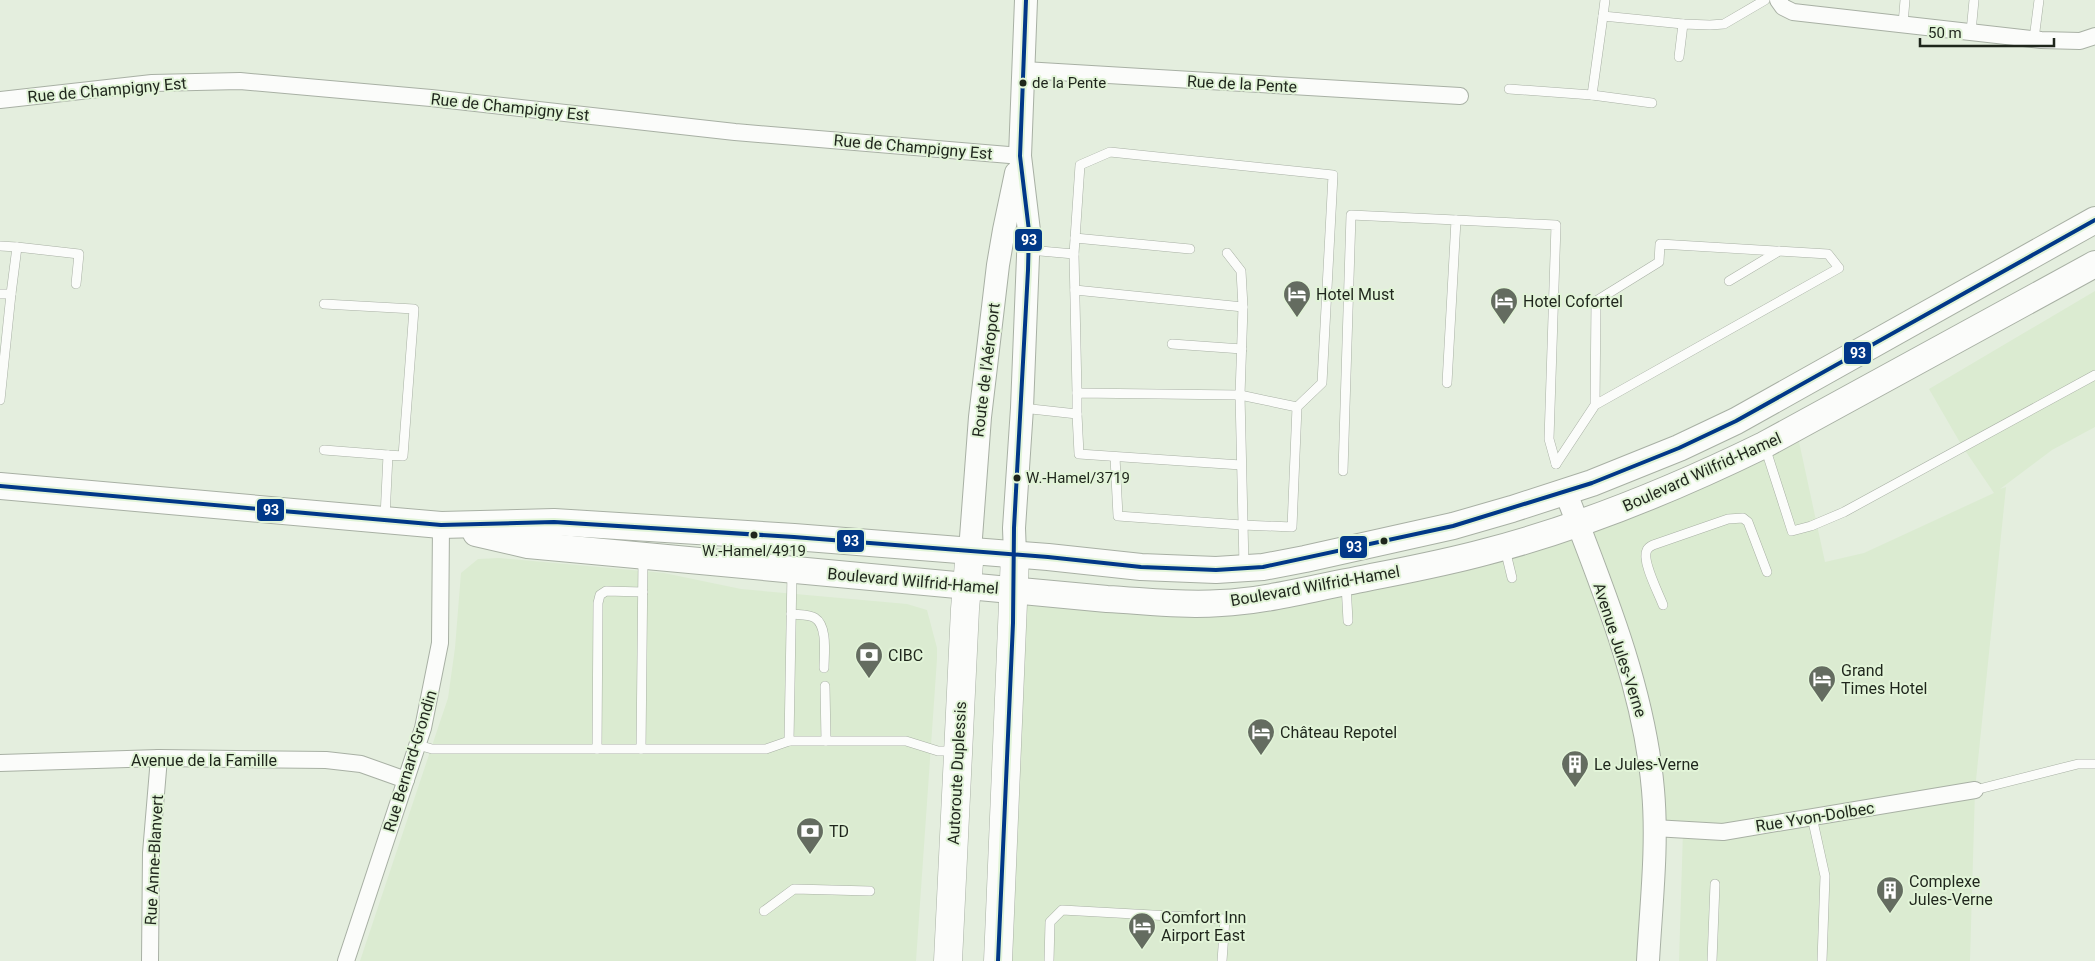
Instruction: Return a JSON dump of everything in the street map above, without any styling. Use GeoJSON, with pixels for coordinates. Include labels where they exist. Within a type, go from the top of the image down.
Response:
{"type":"FeatureCollection","features":[{"type":"Feature","properties":{"kind":"highway","name":"Route de l'Aéroport"},"geometry":{"type":"LineString","coordinates":[[967,586],[970,552]]}},
{"type":"Feature","properties":{"kind":"highway","name":"Route de l'Aéroport"},"geometry":{"type":"LineString","coordinates":[[1013,590],[1015,555]]}},
{"type":"Feature","properties":{"kind":"highway","name":"Autoroute Duplessis"},"geometry":{"type":"LineString","coordinates":[[948,961],[967,586]]}},
{"type":"Feature","properties":{"kind":"highway"},"geometry":{"type":"LineString","coordinates":[[998,961],[1013,590]]}},
{"type":"Feature","properties":{"kind":"main road","name":"Route de l'Aéroport"},"geometry":{"type":"LineString","coordinates":[[1015,555],[1014,528],[1022,408],[1029,250],[1029,231],[1020,156],[1026,0]]}},
{"type":"Feature","properties":{"kind":"main road","name":"Route de l'Aéroport"},"geometry":{"type":"LineString","coordinates":[[970,552],[980,417],[998,265],[1020,156]]}},
{"type":"Feature","properties":{"kind":"main road","name":"Boulevard Wilfrid-Hamel"},"geometry":{"type":"LineString","coordinates":[[0,486],[442,525],[554,522],[794,537],[1141,567],[1195,570],[1244,568],[1305,559],[1452,526],[1566,493],[1679,448],[1736,421],[2095,220]]}},
{"type":"Feature","properties":{"kind":"main road","name":"Boulevard Wilfrid-Hamel"},"geometry":{"type":"LineString","coordinates":[[442,525],[528,545],[1013,590],[1179,604],[1220,603],[1278,596],[1458,559],[1505,547],[1578,524],[1675,487],[1764,445],[2095,264]]}},
{"type":"Feature","properties":{"kind":"main road","name":"Avenue Jules-Verne"},"geometry":{"type":"LineString","coordinates":[[1566,493],[1638,698],[1650,764],[1654,828],[1648,961]]}},
{"type":"Feature","properties":{"kind":"street"},"geometry":{"type":"LineString","coordinates":[[1778,0],[1783,7],[1793,12],[2034,39],[2080,41],[2095,36]]}},
{"type":"Feature","properties":{"kind":"street","name":"Rue de la Pente"},"geometry":{"type":"LineString","coordinates":[[1024,70],[1460,96]]}},
{"type":"Feature","properties":{"kind":"street","name":"Rue de Champigny Est"},"geometry":{"type":"LineString","coordinates":[[0,100],[152,83],[240,81],[431,98],[735,132],[1020,156]]}},
{"type":"Feature","properties":{"kind":"street","name":"Rue Bernard-Grondin"},"geometry":{"type":"LineString","coordinates":[[346,961],[418,745],[430,699],[440,643],[442,525]]}},
{"type":"Feature","properties":{"kind":"street","name":"Avenue de la Famille"},"geometry":{"type":"LineString","coordinates":[[0,763],[159,758],[326,760],[361,764],[406,780]]}},
{"type":"Feature","properties":{"kind":"street","name":"Rue Anne-Blanvert"},"geometry":{"type":"LineString","coordinates":[[150,961],[151,853],[159,758]]}},
{"type":"Feature","properties":{"kind":"street","name":"Rue Yvon-Dolbec"},"geometry":{"type":"LineString","coordinates":[[1654,828],[1722,832],[1975,790]]}},
{"type":"Feature","properties":{"kind":"lane"},"geometry":{"type":"LineString","coordinates":[[1592,95],[1605,0]]}},
{"type":"Feature","properties":{"kind":"lane"},"geometry":{"type":"LineString","coordinates":[[1603,16],[1683,24],[1724,24],[1765,0]]}},
{"type":"Feature","properties":{"kind":"lane"},"geometry":{"type":"LineString","coordinates":[[1903,24],[1905,0]]}},
{"type":"Feature","properties":{"kind":"lane"},"geometry":{"type":"LineString","coordinates":[[1971,32],[1974,0]]}},
{"type":"Feature","properties":{"kind":"lane"},"geometry":{"type":"LineString","coordinates":[[2034,39],[2039,0]]}},
{"type":"Feature","properties":{"kind":"lane"},"geometry":{"type":"LineString","coordinates":[[1679,56],[1683,24]]}},
{"type":"Feature","properties":{"kind":"lane"},"geometry":{"type":"LineString","coordinates":[[1509,89],[1592,95],[1652,103]]}},
{"type":"Feature","properties":{"kind":"lane"},"geometry":{"type":"LineString","coordinates":[[1115,457],[1118,516],[1242,526],[1292,527],[1297,407],[1322,383],[1333,175],[1110,152],[1080,165],[1074,254],[1079,454],[1241,465]]}},
{"type":"Feature","properties":{"kind":"lane"},"geometry":{"type":"LineString","coordinates":[[1343,471],[1351,215],[1556,225],[1549,439],[1556,464],[1595,405],[1839,268],[1828,254],[1660,244],[1659,262],[1596,301],[1595,405]]}},
{"type":"Feature","properties":{"kind":"lane"},"geometry":{"type":"LineString","coordinates":[[1447,383],[1456,220]]}},
{"type":"Feature","properties":{"kind":"lane"},"geometry":{"type":"LineString","coordinates":[[1075,238],[1190,249]]}},
{"type":"Feature","properties":{"kind":"lane"},"geometry":{"type":"LineString","coordinates":[[0,246],[79,254],[76,284]]}},
{"type":"Feature","properties":{"kind":"lane"},"geometry":{"type":"LineString","coordinates":[[0,400],[3,347],[12,294],[17,247]]}},
{"type":"Feature","properties":{"kind":"lane"},"geometry":{"type":"LineString","coordinates":[[1029,250],[1074,254]]}},
{"type":"Feature","properties":{"kind":"lane"},"geometry":{"type":"LineString","coordinates":[[1729,281],[1779,251]]}},
{"type":"Feature","properties":{"kind":"lane"},"geometry":{"type":"LineString","coordinates":[[1227,253],[1241,271],[1243,307],[1240,395],[1244,568]]}},
{"type":"Feature","properties":{"kind":"lane"},"geometry":{"type":"LineString","coordinates":[[1075,290],[1243,307]]}},
{"type":"Feature","properties":{"kind":"lane"},"geometry":{"type":"LineString","coordinates":[[0,294],[12,294]]}},
{"type":"Feature","properties":{"kind":"lane"},"geometry":{"type":"LineString","coordinates":[[324,304],[414,309],[403,456],[324,450]]}},
{"type":"Feature","properties":{"kind":"lane"},"geometry":{"type":"LineString","coordinates":[[1172,344],[1242,349]]}},
{"type":"Feature","properties":{"kind":"lane"},"geometry":{"type":"LineString","coordinates":[[1764,445],[1792,530],[1811,526],[1844,512],[2095,375]]}},
{"type":"Feature","properties":{"kind":"lane"},"geometry":{"type":"LineString","coordinates":[[1077,394],[1240,395],[1297,407]]}},
{"type":"Feature","properties":{"kind":"lane"},"geometry":{"type":"LineString","coordinates":[[1022,408],[1077,414]]}},
{"type":"Feature","properties":{"kind":"lane"},"geometry":{"type":"LineString","coordinates":[[384,520],[388,455]]}},
{"type":"Feature","properties":{"kind":"lane"},"geometry":{"type":"LineString","coordinates":[[1663,605],[1647,564],[1645,556],[1647,549],[1653,545],[1728,519],[1743,518],[1748,522],[1767,572]]}},
{"type":"Feature","properties":{"kind":"lane"},"geometry":{"type":"LineString","coordinates":[[1505,547],[1512,578]]}},
{"type":"Feature","properties":{"kind":"lane"},"geometry":{"type":"LineString","coordinates":[[641,749],[644,556]]}},
{"type":"Feature","properties":{"kind":"lane"},"geometry":{"type":"LineString","coordinates":[[789,741],[792,569]]}},
{"type":"Feature","properties":{"kind":"lane"},"geometry":{"type":"LineString","coordinates":[[1346,582],[1348,621]]}},
{"type":"Feature","properties":{"kind":"lane"},"geometry":{"type":"LineString","coordinates":[[597,749],[598,604],[600,596],[606,591],[643,592]]}},
{"type":"Feature","properties":{"kind":"lane"},"geometry":{"type":"LineString","coordinates":[[791,614],[814,616],[823,628],[824,668]]}},
{"type":"Feature","properties":{"kind":"lane"},"geometry":{"type":"LineString","coordinates":[[825,686],[826,741]]}},
{"type":"Feature","properties":{"kind":"lane"},"geometry":{"type":"LineString","coordinates":[[418,745],[432,748],[766,749],[789,741],[906,741],[938,751],[958,751]]}},
{"type":"Feature","properties":{"kind":"lane"},"geometry":{"type":"LineString","coordinates":[[1975,790],[2078,764],[2095,764]]}},
{"type":"Feature","properties":{"kind":"lane"},"geometry":{"type":"LineString","coordinates":[[1812,817],[1825,876],[1822,961]]}},
{"type":"Feature","properties":{"kind":"lane"},"geometry":{"type":"LineString","coordinates":[[1712,961],[1715,884]]}},
{"type":"Feature","properties":{"kind":"lane"},"geometry":{"type":"LineString","coordinates":[[764,911],[794,889],[870,890]]}},
{"type":"Feature","properties":{"kind":"lane"},"geometry":{"type":"LineString","coordinates":[[1049,961],[1050,922],[1062,910],[1225,919],[1222,961]]}},
{"type":"Feature","properties":{"kind":"shaded area"},"geometry":{"type":"Polygon","coordinates":[[[2095,291],[2095,427],[2052,450],[2000,489],[2006,487],[1975,790],[1970,961],[1679,961],[1683,831],[1655,829],[1648,961],[998,961],[1013,590],[1179,604],[1458,559],[1796,428],[1825,562],[1864,553],[1994,493],[1962,446],[1929,389],[2095,291]]]}},
{"type":"Feature","properties":{"kind":"shaded area"},"geometry":{"type":"Polygon","coordinates":[[[499,558],[664,573],[741,589],[907,604],[927,610],[937,648],[937,659],[916,961],[360,961],[448,698],[455,648],[461,573],[478,559],[499,558]]]}},
{"type":"Feature","properties":{"kind":"transit line","name":"93"},"geometry":{"type":"LineString","coordinates":[[998,961],[1013,623],[1014,528],[1028,270],[1029,231],[1020,156],[1026,0]]}},
{"type":"Feature","properties":{"kind":"transit line","name":"93"},"geometry":{"type":"LineString","coordinates":[[0,486],[441,525],[554,522],[794,537],[1048,557],[1141,567],[1216,570],[1263,567],[1453,526],[1592,483],[1679,448],[1736,421],[2095,220]]}},
{"type":"Feature","properties":{"kind":"place","name":"de la Pente"},"geometry":{"type":"Point","coordinates":[1023,83]}},
{"type":"Feature","properties":{"kind":"place","name":"Hotel Must"},"geometry":{"type":"Point","coordinates":[1297,318]}},
{"type":"Feature","properties":{"kind":"place","name":"Hotel Cofortel"},"geometry":{"type":"Point","coordinates":[1504,325]}},
{"type":"Feature","properties":{"kind":"place","name":"W.-Hamel/3719"},"geometry":{"type":"Point","coordinates":[1017,478]}},
{"type":"Feature","properties":{"kind":"place","name":"W.-Hamel/4919"},"geometry":{"type":"Point","coordinates":[754,535]}},
{"type":"Feature","properties":{"kind":"place","name":"CIBC"},"geometry":{"type":"Point","coordinates":[869,679]}},
{"type":"Feature","properties":{"kind":"place","name":"Grand Times Hotel"},"geometry":{"type":"Point","coordinates":[1822,703]}},
{"type":"Feature","properties":{"kind":"place","name":"Château Repotel"},"geometry":{"type":"Point","coordinates":[1261,756]}},
{"type":"Feature","properties":{"kind":"place","name":"Le Jules-Verne"},"geometry":{"type":"Point","coordinates":[1575,788]}},
{"type":"Feature","properties":{"kind":"place","name":"TD"},"geometry":{"type":"Point","coordinates":[810,855]}},
{"type":"Feature","properties":{"kind":"place","name":"Complexe Jules-Verne"},"geometry":{"type":"Point","coordinates":[1890,914]}},
{"type":"Feature","properties":{"kind":"place","name":"Comfort Inn Airport East"},"geometry":{"type":"Point","coordinates":[1142,950]}}]}
